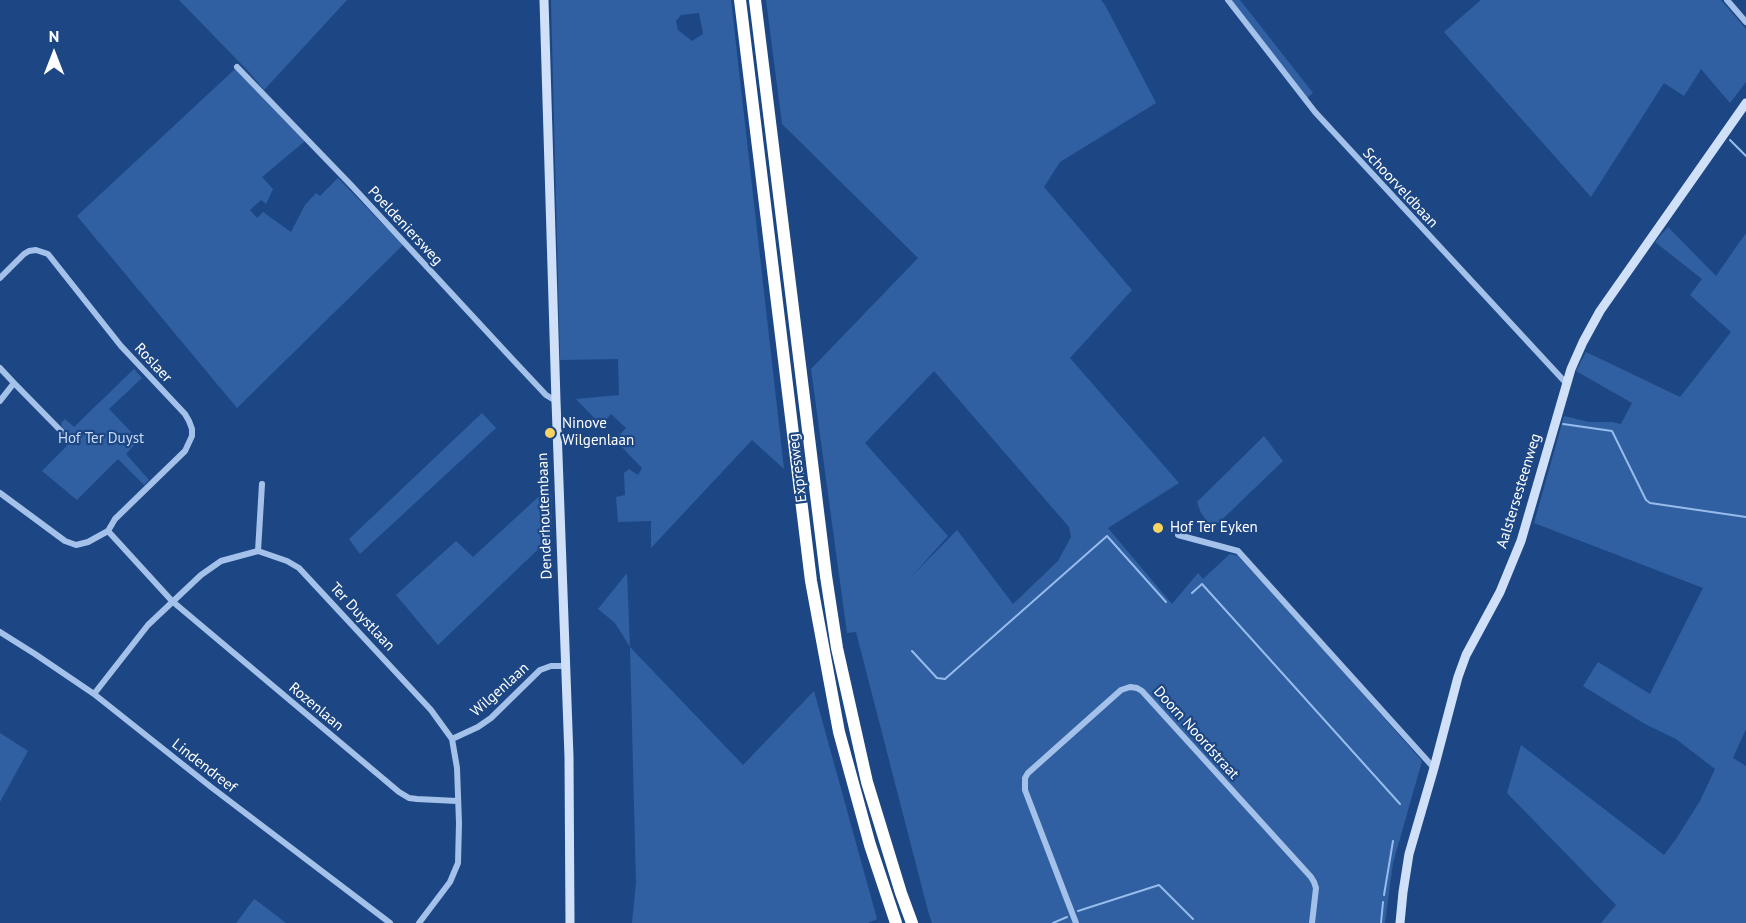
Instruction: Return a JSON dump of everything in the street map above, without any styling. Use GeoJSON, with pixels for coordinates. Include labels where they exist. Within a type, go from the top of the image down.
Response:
{"type":"FeatureCollection","features":[{"type":"Feature","properties":{"kind":"highway","name":"Expresweg"},"geometry":{"type":"LineString","coordinates":[[740,0],[811,581],[839,732],[870,845],[896,923]]}},
{"type":"Feature","properties":{"kind":"highway","name":"Expresweg"},"geometry":{"type":"LineString","coordinates":[[755,0],[826,576],[837,648],[867,782],[912,923]]}},
{"type":"Feature","properties":{"kind":"street","name":"Denderhoutembaan"},"geometry":{"type":"LineString","coordinates":[[544,0],[569,757],[570,923]]}},
{"type":"Feature","properties":{"kind":"street","name":"Schoorveldbaan"},"geometry":{"type":"LineString","coordinates":[[1228,0],[1315,112],[1566,383]]}},
{"type":"Feature","properties":{"kind":"street"},"geometry":{"type":"LineString","coordinates":[[1727,0],[1746,22]]}},
{"type":"Feature","properties":{"kind":"street","name":"Poeldeniersweg"},"geometry":{"type":"LineString","coordinates":[[237,67],[352,186],[515,362],[546,394],[556,401]]}},
{"type":"Feature","properties":{"kind":"street","name":"Aalstersesteenweg"},"geometry":{"type":"LineString","coordinates":[[1400,923],[1409,854],[1458,677],[1466,655],[1500,592],[1521,541],[1566,383],[1582,342],[1600,311],[1746,102]]}},
{"type":"Feature","properties":{"kind":"street","name":"Roslaer"},"geometry":{"type":"LineString","coordinates":[[0,279],[29,251],[36,250],[48,254],[121,346],[189,421],[192,429],[192,436],[185,451],[115,519],[108,531],[88,542],[76,545],[64,541],[0,493]]}},
{"type":"Feature","properties":{"kind":"street"},"geometry":{"type":"LineString","coordinates":[[0,368],[63,433]]}},
{"type":"Feature","properties":{"kind":"street"},"geometry":{"type":"LineString","coordinates":[[0,401],[14,383]]}},
{"type":"Feature","properties":{"kind":"street"},"geometry":{"type":"LineString","coordinates":[[94,694],[148,625],[201,575],[220,561],[258,551],[262,484]]}},
{"type":"Feature","properties":{"kind":"street"},"geometry":{"type":"LineString","coordinates":[[108,531],[172,601]]}},
{"type":"Feature","properties":{"kind":"street"},"geometry":{"type":"LineString","coordinates":[[1179,535],[1238,551],[1434,768]]}},
{"type":"Feature","properties":{"kind":"street","name":"Ter Duystlaan"},"geometry":{"type":"LineString","coordinates":[[258,551],[287,561],[313,581],[431,710],[452,739],[457,768],[459,853],[455,873],[445,890],[419,923]]}},
{"type":"Feature","properties":{"kind":"street","name":"Rozenlaan"},"geometry":{"type":"LineString","coordinates":[[172,601],[399,792],[417,800],[457,801]]}},
{"type":"Feature","properties":{"kind":"street","name":"Lindendreef"},"geometry":{"type":"LineString","coordinates":[[0,632],[94,694],[211,787],[390,923]]}},
{"type":"Feature","properties":{"kind":"street","name":"Wilgenlaan"},"geometry":{"type":"LineString","coordinates":[[452,739],[478,728],[491,718],[540,670],[551,666],[566,666]]}},
{"type":"Feature","properties":{"kind":"street","name":"Doorn Noordstraat"},"geometry":{"type":"LineString","coordinates":[[1076,923],[1025,790],[1025,778],[1121,690],[1130,687],[1142,691],[1311,876],[1316,888],[1312,923]]}},
{"type":"Feature","properties":{"kind":"green space"},"geometry":{"type":"Polygon","coordinates":[[[179,0],[347,0],[264,90],[179,0]]]}},
{"type":"Feature","properties":{"kind":"green space"},"geometry":{"type":"Polygon","coordinates":[[[551,0],[731,0],[784,469],[752,440],[651,548],[651,521],[618,522],[616,497],[625,495],[624,473],[629,469],[638,475],[642,468],[615,440],[626,428],[611,414],[601,425],[576,399],[619,395],[618,359],[560,360],[551,0]],[[699,13],[681,15],[676,21],[678,30],[692,41],[703,34],[699,13]]]}},
{"type":"Feature","properties":{"kind":"green space"},"geometry":{"type":"Polygon","coordinates":[[[766,0],[1101,0],[1105,5],[1156,103],[1060,162],[1044,187],[1132,290],[1070,358],[1179,483],[1108,528],[1172,604],[1198,573],[1203,579],[1230,554],[1238,556],[1422,761],[1393,863],[1385,923],[932,923],[856,632],[847,633],[811,369],[918,258],[782,124],[766,0]],[[934,371],[865,443],[948,536],[910,578],[957,530],[1013,604],[1058,561],[1071,537],[1069,527],[934,371]]]}},
{"type":"Feature","properties":{"kind":"green space"},"geometry":{"type":"Polygon","coordinates":[[[1229,0],[1240,0],[1313,93],[1307,98],[1229,0]]]}},
{"type":"Feature","properties":{"kind":"green space"},"geometry":{"type":"Polygon","coordinates":[[[1481,0],[1721,0],[1746,29],[1746,82],[1730,103],[1701,69],[1684,96],[1664,83],[1591,197],[1444,32],[1481,0]]]}},
{"type":"Feature","properties":{"kind":"green space"},"geometry":{"type":"Polygon","coordinates":[[[235,69],[305,141],[262,177],[273,189],[266,204],[261,200],[250,210],[257,218],[263,212],[291,232],[305,205],[316,193],[320,196],[338,178],[403,245],[237,408],[77,216],[235,69]]]}},
{"type":"Feature","properties":{"kind":"green space"},"geometry":{"type":"Polygon","coordinates":[[[1668,227],[1716,276],[1746,233],[1746,729],[1733,758],[1746,766],[1746,923],[1601,923],[1616,905],[1507,793],[1521,745],[1664,855],[1700,801],[1715,769],[1676,739],[1645,724],[1583,686],[1598,662],[1650,694],[1703,588],[1534,523],[1564,416],[1589,422],[1621,424],[1632,403],[1576,371],[1586,352],[1680,397],[1731,332],[1690,295],[1702,279],[1655,242],[1668,227]]]}},
{"type":"Feature","properties":{"kind":"green space","name":"Hof Ter Duyst"},"geometry":{"type":"Polygon","coordinates":[[[134,369],[142,378],[109,409],[139,440],[126,454],[149,480],[144,485],[118,459],[77,500],[42,471],[67,446],[59,437],[65,432],[61,425],[62,422],[65,419],[74,427],[134,369]]]}},
{"type":"Feature","properties":{"kind":"green space"},"geometry":{"type":"Polygon","coordinates":[[[482,413],[496,428],[360,554],[349,539],[482,413]]]}},
{"type":"Feature","properties":{"kind":"green space"},"geometry":{"type":"Polygon","coordinates":[[[1264,436],[1283,461],[1207,534],[1202,532],[1199,529],[1200,526],[1207,521],[1197,502],[1264,436]]]}},
{"type":"Feature","properties":{"kind":"green space"},"geometry":{"type":"Polygon","coordinates":[[[547,489],[551,495],[552,536],[438,645],[396,595],[456,541],[473,557],[547,489]]]}},
{"type":"Feature","properties":{"kind":"green space"},"geometry":{"type":"Polygon","coordinates":[[[627,573],[630,647],[615,623],[598,609],[627,573]]]}},
{"type":"Feature","properties":{"kind":"green space"},"geometry":{"type":"Polygon","coordinates":[[[630,647],[743,765],[814,691],[877,919],[868,923],[632,923],[636,883],[630,647]]]}},
{"type":"Feature","properties":{"kind":"green space"},"geometry":{"type":"Polygon","coordinates":[[[0,733],[28,751],[0,802],[0,733]]]}},
{"type":"Feature","properties":{"kind":"green space"},"geometry":{"type":"Polygon","coordinates":[[[254,899],[256,900],[286,923],[236,923],[254,899]]]}},
{"type":"Feature","properties":{"kind":"waterway"},"geometry":{"type":"LineString","coordinates":[[1730,140],[1746,156]]}},
{"type":"Feature","properties":{"kind":"waterway"},"geometry":{"type":"LineString","coordinates":[[1563,424],[1612,431],[1646,500],[1650,503],[1746,517]]}},
{"type":"Feature","properties":{"kind":"waterway"},"geometry":{"type":"LineString","coordinates":[[912,651],[937,678],[945,679],[1107,536],[1166,602]]}},
{"type":"Feature","properties":{"kind":"waterway"},"geometry":{"type":"LineString","coordinates":[[1192,593],[1202,584],[1400,804]]}},
{"type":"Feature","properties":{"kind":"waterway"},"geometry":{"type":"LineString","coordinates":[[1384,895],[1393,841]]}},
{"type":"Feature","properties":{"kind":"waterway"},"geometry":{"type":"LineString","coordinates":[[1078,911],[1159,885],[1193,919]]}},
{"type":"Feature","properties":{"kind":"waterway"},"geometry":{"type":"LineString","coordinates":[[1381,923],[1383,902]]}},
{"type":"Feature","properties":{"kind":"waterway"},"geometry":{"type":"LineString","coordinates":[[1053,923],[1067,917]]}},
{"type":"Feature","properties":{"kind":"place","name":"Ninove Wilgenlaan"},"geometry":{"type":"Point","coordinates":[550,433]}},
{"type":"Feature","properties":{"kind":"place","name":"Hof Ter Eyken"},"geometry":{"type":"Point","coordinates":[1158,528]}}]}
